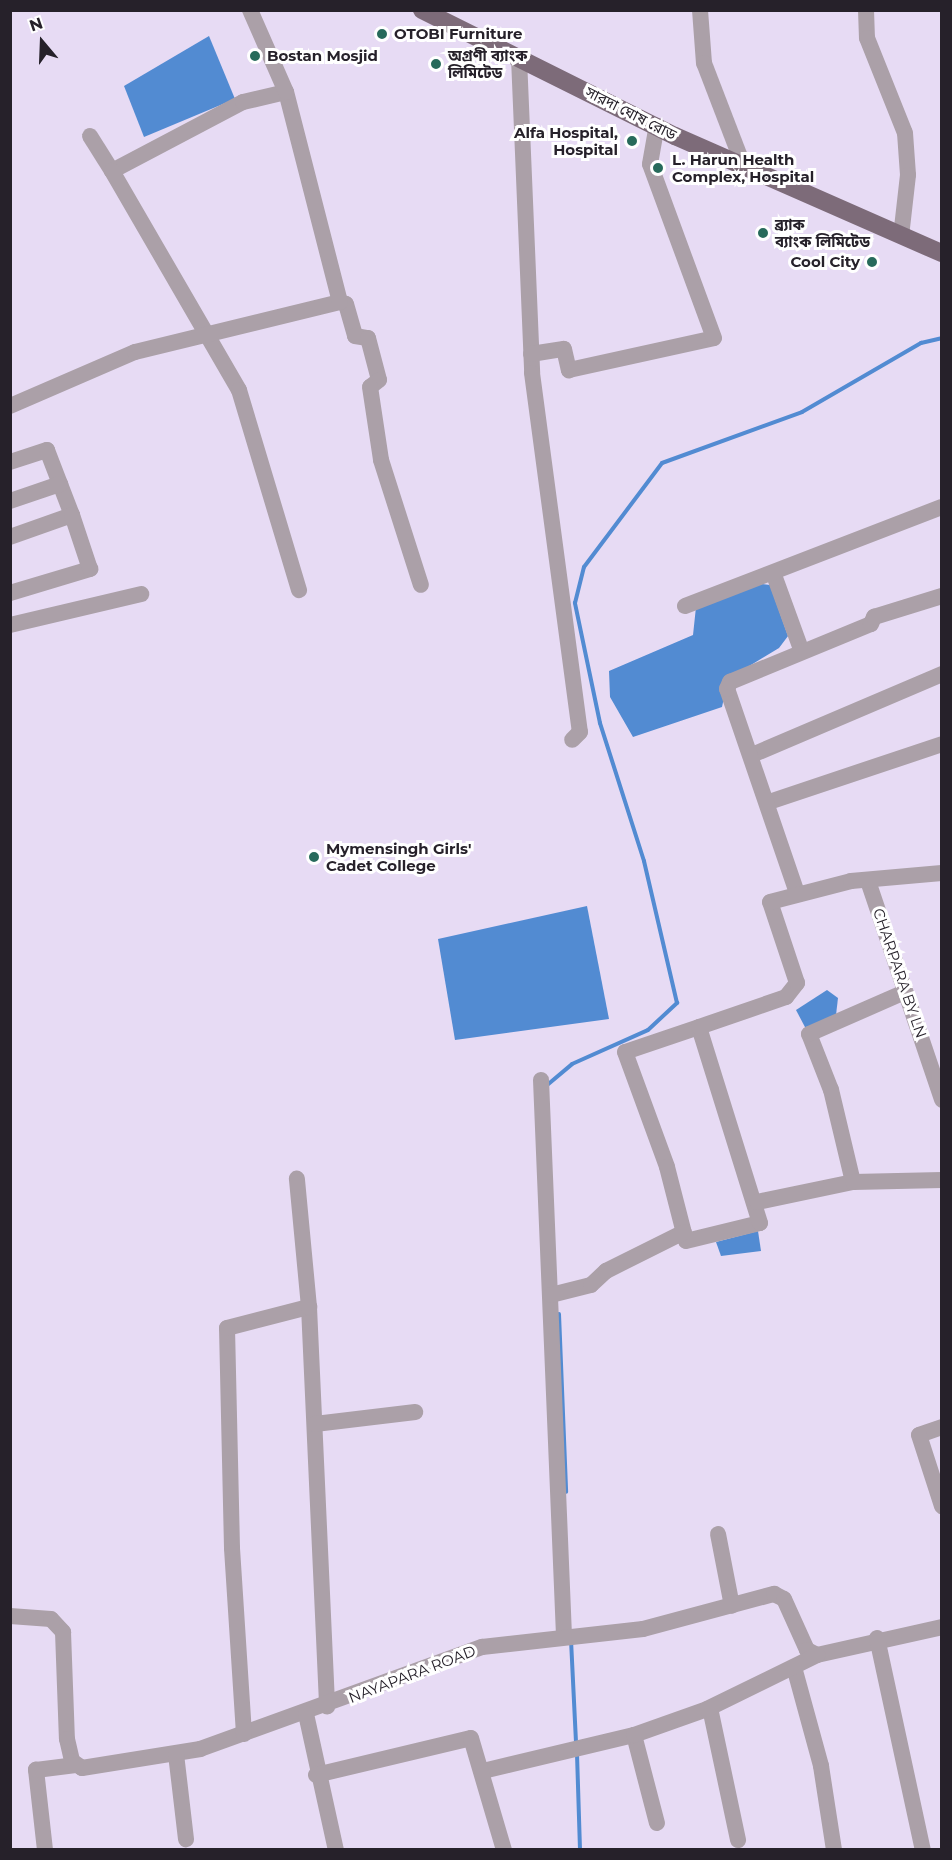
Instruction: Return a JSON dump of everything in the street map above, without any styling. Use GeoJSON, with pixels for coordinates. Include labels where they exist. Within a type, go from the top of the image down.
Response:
{"type":"FeatureCollection","features":[{"type":"Feature","properties":{"kind":"main road","name":"সারদা ঘোষ রোড"},"geometry":{"type":"LineString","coordinates":[[431,12],[657,126],[942,254]]}},
{"type":"Feature","properties":{"kind":"street"},"geometry":{"type":"LineString","coordinates":[[250,10],[286,92],[340,302]]}},
{"type":"Feature","properties":{"kind":"street"},"geometry":{"type":"LineString","coordinates":[[700,10],[704,63],[744,167]]}},
{"type":"Feature","properties":{"kind":"street"},"geometry":{"type":"LineString","coordinates":[[866,10],[867,38],[905,133],[908,175],[901,236]]}},
{"type":"Feature","properties":{"kind":"street"},"geometry":{"type":"LineString","coordinates":[[519,58],[531,354],[580,732],[572,741]]}},
{"type":"Feature","properties":{"kind":"street"},"geometry":{"type":"LineString","coordinates":[[112,171],[243,102],[286,92]]}},
{"type":"Feature","properties":{"kind":"street"},"geometry":{"type":"LineString","coordinates":[[531,354],[564,350],[569,370],[714,338],[650,164],[657,126]]}},
{"type":"Feature","properties":{"kind":"street"},"geometry":{"type":"LineString","coordinates":[[90,136],[210,333],[239,390],[264,460],[299,590]]}},
{"type":"Feature","properties":{"kind":"street"},"geometry":{"type":"LineString","coordinates":[[10,406],[135,352],[340,302],[346,304],[355,336],[368,338],[379,380],[370,387],[381,460],[421,585]]}},
{"type":"Feature","properties":{"kind":"street"},"geometry":{"type":"LineString","coordinates":[[10,462],[47,450],[90,569],[10,593]]}},
{"type":"Feature","properties":{"kind":"street"},"geometry":{"type":"LineString","coordinates":[[10,501],[60,484]]}},
{"type":"Feature","properties":{"kind":"street"},"geometry":{"type":"LineString","coordinates":[[685,606],[774,575],[942,507]]}},
{"type":"Feature","properties":{"kind":"street"},"geometry":{"type":"LineString","coordinates":[[10,537],[72,515]]}},
{"type":"Feature","properties":{"kind":"street"},"geometry":{"type":"LineString","coordinates":[[774,575],[801,649]]}},
{"type":"Feature","properties":{"kind":"street"},"geometry":{"type":"LineString","coordinates":[[10,625],[141,594]]}},
{"type":"Feature","properties":{"kind":"street"},"geometry":{"type":"LineString","coordinates":[[797,893],[770,802],[727,689],[730,682],[801,649],[871,624],[874,617],[942,596]]}},
{"type":"Feature","properties":{"kind":"street"},"geometry":{"type":"LineString","coordinates":[[752,755],[881,696],[942,674]]}},
{"type":"Feature","properties":{"kind":"street"},"geometry":{"type":"LineString","coordinates":[[770,802],[942,744]]}},
{"type":"Feature","properties":{"kind":"street"},"geometry":{"type":"LineString","coordinates":[[699,1027],[757,1202],[760,1223],[686,1242],[667,1167],[626,1052],[786,997],[797,982],[770,902],[797,893],[868,881],[942,873]]}},
{"type":"Feature","properties":{"kind":"street","name":"CHARPARA BY LN"},"geometry":{"type":"LineString","coordinates":[[868,881],[936,1064],[942,1100]]}},
{"type":"Feature","properties":{"kind":"street"},"geometry":{"type":"LineString","coordinates":[[853,1182],[831,1090],[809,1034],[900,994]]}},
{"type":"Feature","properties":{"kind":"street"},"geometry":{"type":"LineString","coordinates":[[541,1080],[564,1636]]}},
{"type":"Feature","properties":{"kind":"street"},"geometry":{"type":"LineString","coordinates":[[297,1179],[309,1307],[327,1707]]}},
{"type":"Feature","properties":{"kind":"street"},"geometry":{"type":"LineString","coordinates":[[757,1202],[853,1182],[942,1180]]}},
{"type":"Feature","properties":{"kind":"street"},"geometry":{"type":"LineString","coordinates":[[551,1295],[591,1286],[606,1271],[684,1232]]}},
{"type":"Feature","properties":{"kind":"street"},"geometry":{"type":"LineString","coordinates":[[244,1734],[232,1560],[227,1328],[309,1307]]}},
{"type":"Feature","properties":{"kind":"street"},"geometry":{"type":"LineString","coordinates":[[315,1424],[415,1412]]}},
{"type":"Feature","properties":{"kind":"street"},"geometry":{"type":"LineString","coordinates":[[942,1427],[919,1435],[942,1506]]}},
{"type":"Feature","properties":{"kind":"street"},"geometry":{"type":"LineString","coordinates":[[718,1534],[732,1606]]}},
{"type":"Feature","properties":{"kind":"street","name":"NAYAPARA ROAD"},"geometry":{"type":"LineString","coordinates":[[45,1850],[36,1770],[176,1754],[327,1707],[482,1647],[564,1636],[643,1629],[780,1595],[807,1650],[817,1655]]}},
{"type":"Feature","properties":{"kind":"street"},"geometry":{"type":"LineString","coordinates":[[10,1616],[51,1619],[63,1632],[67,1739],[76,1765]]}},
{"type":"Feature","properties":{"kind":"street"},"geometry":{"type":"LineString","coordinates":[[483,1771],[634,1735],[710,1708],[817,1655],[877,1638],[942,1627]]}},
{"type":"Feature","properties":{"kind":"street"},"geometry":{"type":"LineString","coordinates":[[877,1638],[924,1850]]}},
{"type":"Feature","properties":{"kind":"street"},"geometry":{"type":"LineString","coordinates":[[794,1667],[821,1766],[834,1850]]}},
{"type":"Feature","properties":{"kind":"street"},"geometry":{"type":"LineString","coordinates":[[710,1708],[738,1840]]}},
{"type":"Feature","properties":{"kind":"street"},"geometry":{"type":"LineString","coordinates":[[306,1714],[316,1775],[336,1850]]}},
{"type":"Feature","properties":{"kind":"street"},"geometry":{"type":"LineString","coordinates":[[634,1735],[657,1823]]}},
{"type":"Feature","properties":{"kind":"street"},"geometry":{"type":"LineString","coordinates":[[316,1775],[471,1738],[483,1771],[504,1850]]}},
{"type":"Feature","properties":{"kind":"street"},"geometry":{"type":"LineString","coordinates":[[176,1754],[186,1839]]}},
{"type":"Feature","properties":{"kind":"water"},"geometry":{"type":"Polygon","coordinates":[[[209,36],[235,99],[144,137],[124,86],[209,36]]]}},
{"type":"Feature","properties":{"kind":"water"},"geometry":{"type":"Polygon","coordinates":[[[762,584],[770,585],[788,636],[779,648],[728,679],[722,707],[633,737],[610,697],[609,671],[693,635],[696,607],[762,584]]]}},
{"type":"Feature","properties":{"kind":"water"},"geometry":{"type":"Polygon","coordinates":[[[587,906],[609,1019],[455,1040],[438,939],[587,906]]]}},
{"type":"Feature","properties":{"kind":"water"},"geometry":{"type":"Polygon","coordinates":[[[827,990],[838,998],[836,1015],[806,1029],[796,1010],[827,990]]]}},
{"type":"Feature","properties":{"kind":"water"},"geometry":{"type":"Polygon","coordinates":[[[758,1231],[761,1251],[721,1256],[716,1242],[758,1231]]]}},
{"type":"Feature","properties":{"kind":"waterway"},"geometry":{"type":"LineString","coordinates":[[546,1086],[572,1064],[648,1030],[677,1003],[644,861],[600,723],[575,603],[584,567],[662,463],[802,412],[921,343],[942,338]]}},
{"type":"Feature","properties":{"kind":"waterway"},"geometry":{"type":"LineString","coordinates":[[559,1314],[566,1492]]}},
{"type":"Feature","properties":{"kind":"waterway"},"geometry":{"type":"LineString","coordinates":[[571,1640],[576,1744]]}},
{"type":"Feature","properties":{"kind":"waterway"},"geometry":{"type":"LineString","coordinates":[[577,1754],[580,1850]]}},
{"type":"Feature","properties":{"kind":"place","name":"OTOBI Furniture"},"geometry":{"type":"Point","coordinates":[382,34]}},
{"type":"Feature","properties":{"kind":"place","name":"Bostan Mosjid"},"geometry":{"type":"Point","coordinates":[255,56]}},
{"type":"Feature","properties":{"kind":"place","name":"অগ্রণী ব্যাংক লিমিটেড"},"geometry":{"type":"Point","coordinates":[436,64]}},
{"type":"Feature","properties":{"kind":"place","name":"Alfa Hospital, Hospital"},"geometry":{"type":"Point","coordinates":[632,141]}},
{"type":"Feature","properties":{"kind":"place","name":"L. Harun Health Complex, Hospital"},"geometry":{"type":"Point","coordinates":[658,168]}},
{"type":"Feature","properties":{"kind":"place","name":"ব্র্যাক ব্যাংক লিমিটেড"},"geometry":{"type":"Point","coordinates":[763,233]}},
{"type":"Feature","properties":{"kind":"place","name":"Cool City"},"geometry":{"type":"Point","coordinates":[872,262]}},
{"type":"Feature","properties":{"kind":"place","name":"Mymensingh Girls' Cadet College"},"geometry":{"type":"Point","coordinates":[314,857]}}]}
